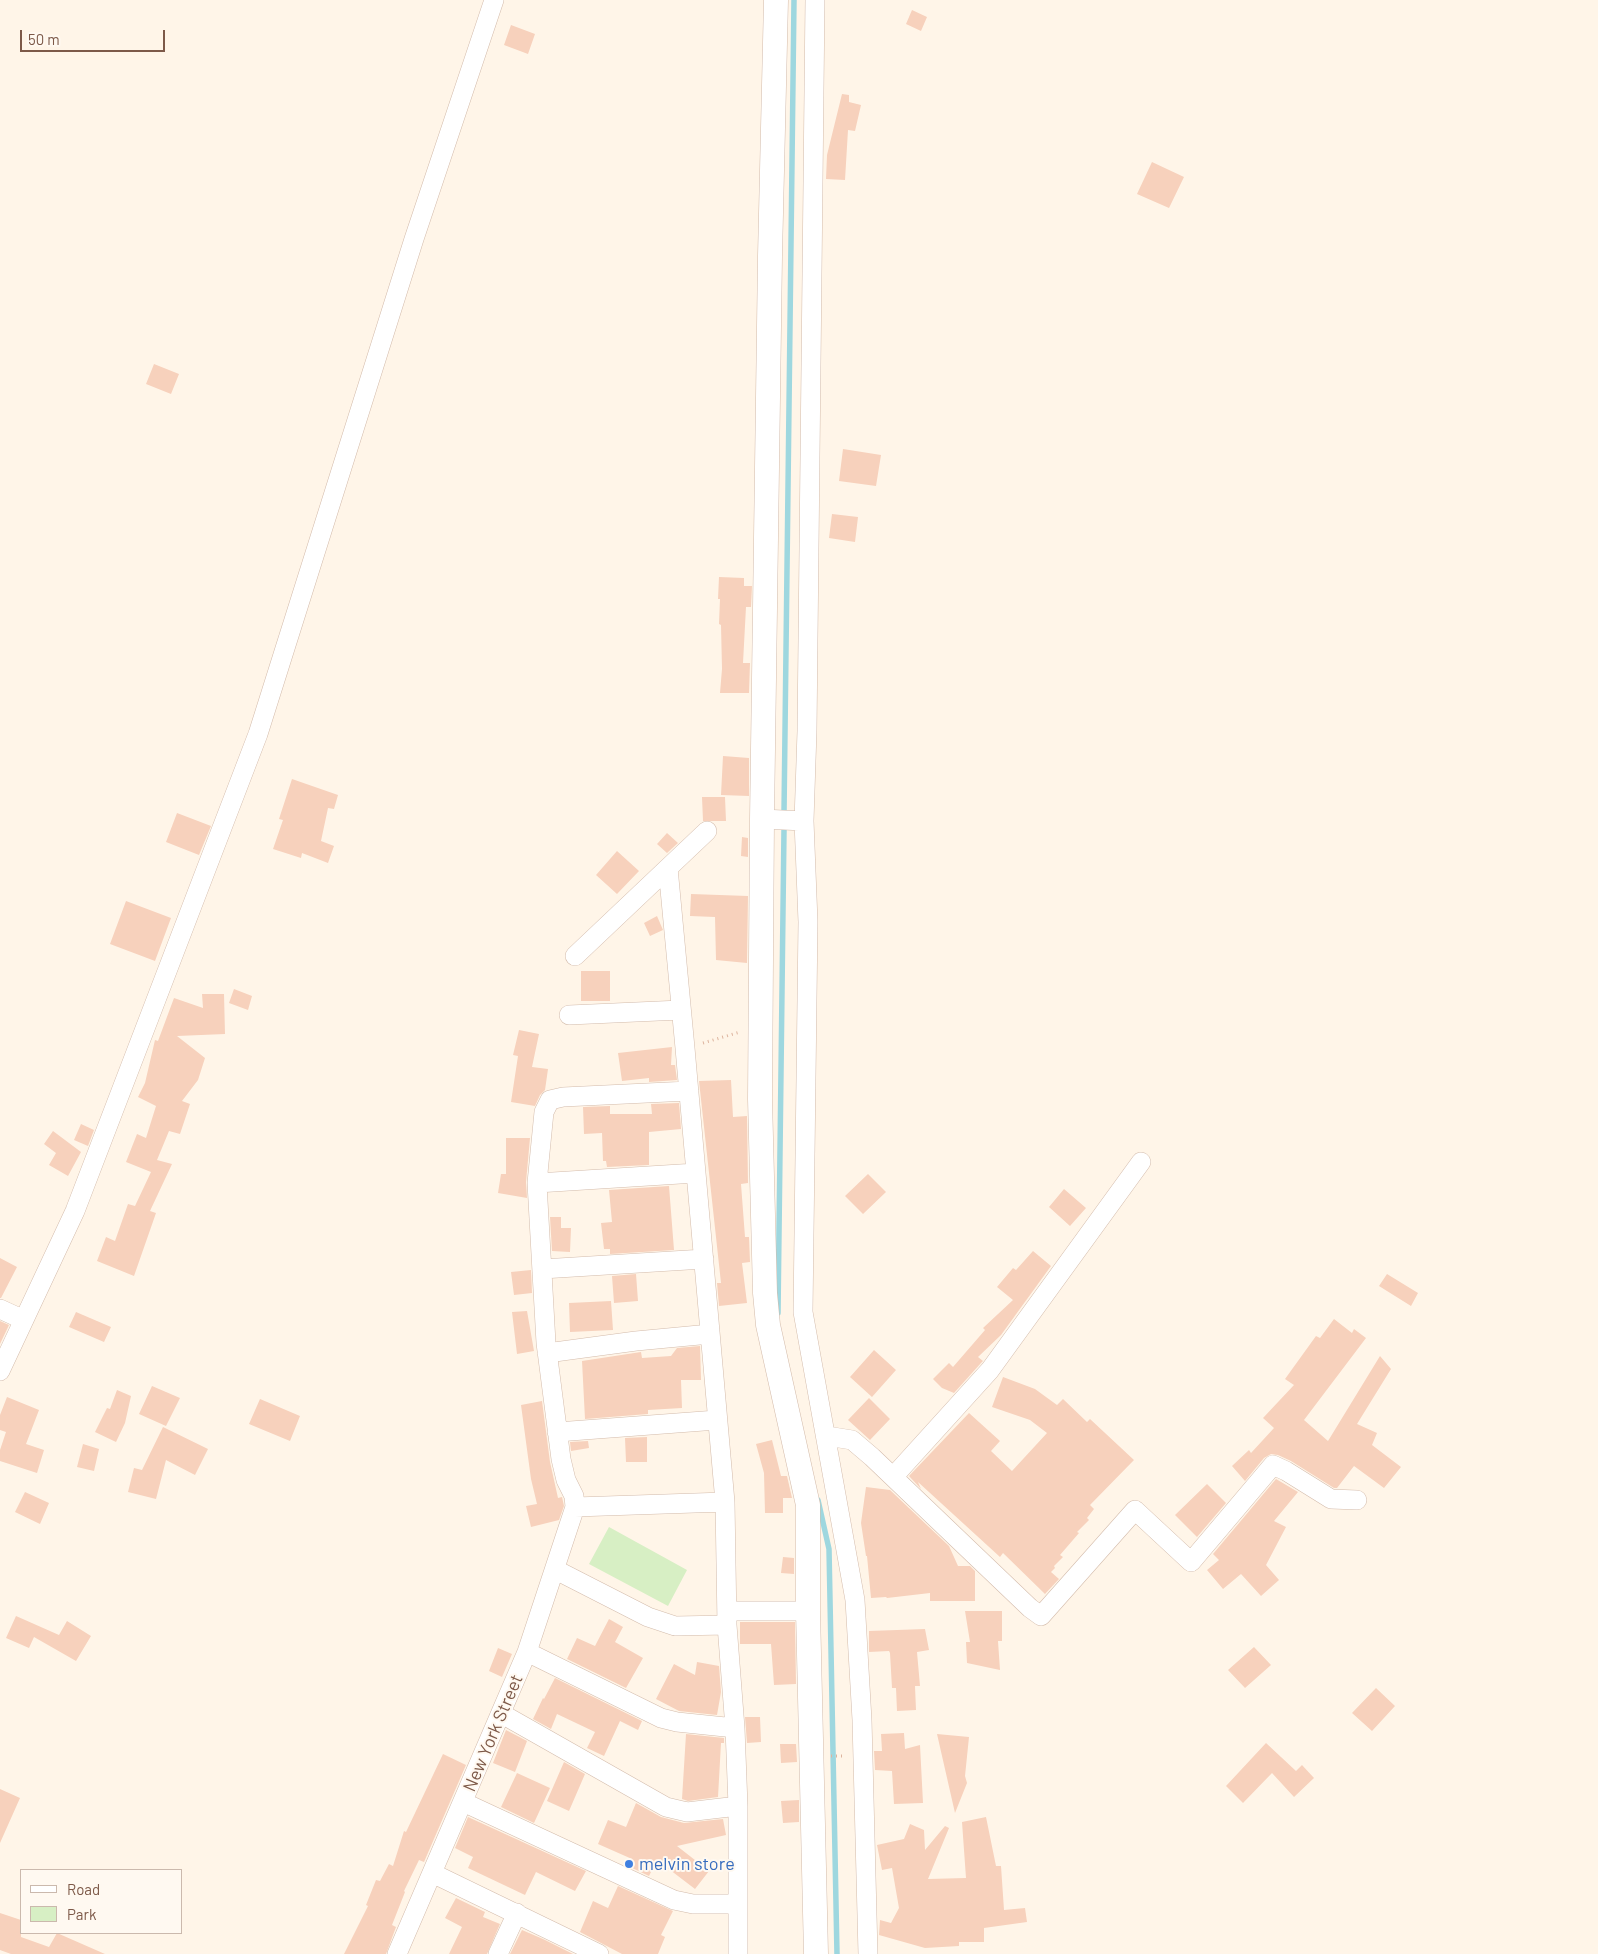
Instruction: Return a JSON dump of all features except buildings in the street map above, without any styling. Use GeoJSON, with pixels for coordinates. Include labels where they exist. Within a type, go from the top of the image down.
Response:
{"type":"FeatureCollection","features":[{"type":"Feature","properties":{"kind":"street"},"geometry":{"type":"LineString","coordinates":[[0,1371],[75,1211],[258,734],[414,239],[494,0]]}},
{"type":"Feature","properties":{"kind":"street"},"geometry":{"type":"LineString","coordinates":[[776,0],[770,256],[760,1099],[765,1293],[768,1325],[808,1506],[808,1611],[816,1954]]}},
{"type":"Feature","properties":{"kind":"street"},"geometry":{"type":"LineString","coordinates":[[815,0],[807,731],[804,821],[808,922],[803,1312],[827,1436],[855,1600],[862,1720],[868,1954]]}},
{"type":"Feature","properties":{"kind":"street"},"geometry":{"type":"LineString","coordinates":[[762,819],[804,821]]}},
{"type":"Feature","properties":{"kind":"street"},"geometry":{"type":"LineString","coordinates":[[575,956],[707,831]]}},
{"type":"Feature","properties":{"kind":"street"},"geometry":{"type":"LineString","coordinates":[[668,868],[725,1502],[727,1618],[735,1728],[738,1806],[738,1954]]}},
{"type":"Feature","properties":{"kind":"street"},"geometry":{"type":"LineString","coordinates":[[569,1015],[682,1010]]}},
{"type":"Feature","properties":{"kind":"street"},"geometry":{"type":"LineString","coordinates":[[689,1091],[563,1096],[550,1100],[544,1112],[537,1183],[547,1353],[561,1459],[566,1480],[574,1496],[575,1507],[725,1502]]}},
{"type":"Feature","properties":{"kind":"street"},"geometry":{"type":"LineString","coordinates":[[893,1477],[990,1370],[1141,1162]]}},
{"type":"Feature","properties":{"kind":"street"},"geometry":{"type":"LineString","coordinates":[[537,1183],[696,1173]]}},
{"type":"Feature","properties":{"kind":"street"},"geometry":{"type":"LineString","coordinates":[[542,1269],[704,1258]]}},
{"type":"Feature","properties":{"kind":"street"},"geometry":{"type":"LineString","coordinates":[[0,1309],[24,1320]]}},
{"type":"Feature","properties":{"kind":"street"},"geometry":{"type":"LineString","coordinates":[[547,1353],[636,1340],[710,1334]]}},
{"type":"Feature","properties":{"kind":"street"},"geometry":{"type":"LineString","coordinates":[[557,1432],[717,1420]]}},
{"type":"Feature","properties":{"kind":"street"},"geometry":{"type":"LineString","coordinates":[[827,1436],[852,1440],[1030,1608],[1041,1616],[1044,1615],[1135,1510],[1191,1562],[1273,1465],[1331,1499],[1357,1500]]}},
{"type":"Feature","properties":{"kind":"street","name":"New York Street"},"geometry":{"type":"LineString","coordinates":[[397,1954],[502,1714],[527,1652],[556,1570],[575,1507]]}},
{"type":"Feature","properties":{"kind":"street"},"geometry":{"type":"LineString","coordinates":[[556,1570],[648,1617],[675,1626],[727,1618],[808,1611]]}},
{"type":"Feature","properties":{"kind":"street"},"geometry":{"type":"LineString","coordinates":[[527,1652],[661,1718],[677,1722],[735,1728]]}},
{"type":"Feature","properties":{"kind":"street"},"geometry":{"type":"LineString","coordinates":[[502,1714],[666,1807],[687,1812],[738,1806]]}},
{"type":"Feature","properties":{"kind":"street"},"geometry":{"type":"LineString","coordinates":[[463,1802],[674,1900],[693,1904],[738,1904]]}},
{"type":"Feature","properties":{"kind":"street"},"geometry":{"type":"LineString","coordinates":[[432,1873],[517,1913],[589,1952]]}},
{"type":"Feature","properties":{"kind":"street"},"geometry":{"type":"LineString","coordinates":[[498,1954],[517,1913]]}},
{"type":"Feature","properties":{"kind":"path"},"geometry":{"type":"LineString","coordinates":[[685,1048],[761,1026]]}},
{"type":"Feature","properties":{"kind":"path"},"geometry":{"type":"LineString","coordinates":[[822,1756],[852,1756]]}},
{"type":"Feature","properties":{"kind":"green space"},"geometry":{"type":"Polygon","coordinates":[[[609,1527],[687,1570],[668,1606],[589,1564],[609,1527]]]}},
{"type":"Feature","properties":{"kind":"waterway"},"geometry":{"type":"LineString","coordinates":[[784,813],[794,0]]}},
{"type":"Feature","properties":{"kind":"waterway"},"geometry":{"type":"LineString","coordinates":[[778,1313],[784,830]]}},
{"type":"Feature","properties":{"kind":"waterway"},"geometry":{"type":"LineString","coordinates":[[818,1500],[829,1549],[837,1954]]}},
{"type":"Feature","properties":{"kind":"place","name":"melvin store"},"geometry":{"type":"Point","coordinates":[629,1864]}}]}
